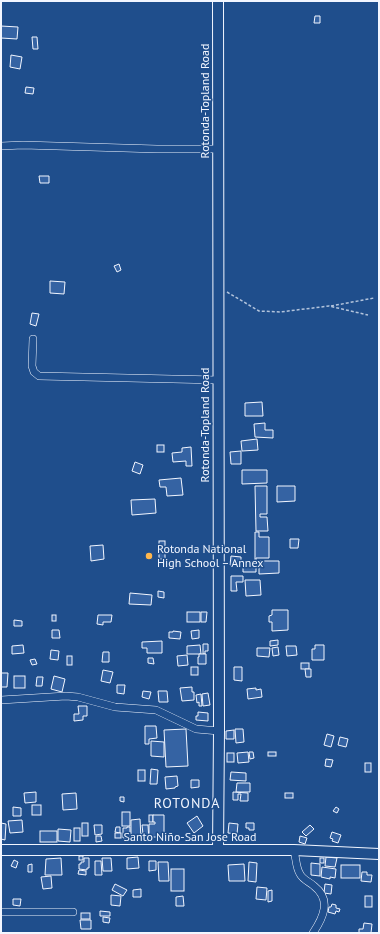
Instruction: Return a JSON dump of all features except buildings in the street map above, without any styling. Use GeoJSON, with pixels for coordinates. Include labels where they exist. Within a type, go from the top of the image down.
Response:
{"type":"FeatureCollection","features":[{"type":"Feature","properties":{"kind":"main road","name":"Rotonda-Topland Road"},"geometry":{"type":"LineString","coordinates":[[218,1],[218,850]]}},
{"type":"Feature","properties":{"kind":"main road","name":"Santo Niño-San Jose Road"},"geometry":{"type":"LineString","coordinates":[[1,850],[294,850],[379,854]]}},
{"type":"Feature","properties":{"kind":"street"},"geometry":{"type":"LineString","coordinates":[[1,146],[23,145],[149,149],[218,149]]}},
{"type":"Feature","properties":{"kind":"street"},"geometry":{"type":"LineString","coordinates":[[33,339],[32,366],[34,372],[39,376],[217,380]]}},
{"type":"Feature","properties":{"kind":"street"},"geometry":{"type":"LineString","coordinates":[[1,700],[66,696],[78,697],[115,707],[156,710],[196,729],[219,731]]}},
{"type":"Feature","properties":{"kind":"street"},"geometry":{"type":"LineString","coordinates":[[294,850],[299,874],[319,890],[325,902],[324,914],[314,933]]}},
{"type":"Feature","properties":{"kind":"street"},"geometry":{"type":"LineString","coordinates":[[1,912],[73,912]]}},
{"type":"Feature","properties":{"kind":"path"},"geometry":{"type":"LineString","coordinates":[[218,291],[229,292],[258,311],[280,312],[329,306],[374,298]]}},
{"type":"Feature","properties":{"kind":"path"},"geometry":{"type":"LineString","coordinates":[[329,306],[368,315]]}},
{"type":"Feature","properties":{"kind":"place","name":"Rotonda National High School – Annex"},"geometry":{"type":"Point","coordinates":[149,556]}},
{"type":"Feature","properties":{"kind":"district","name":"ROTONDA"},"geometry":{"type":"Point","coordinates":[187,803]}}]}
